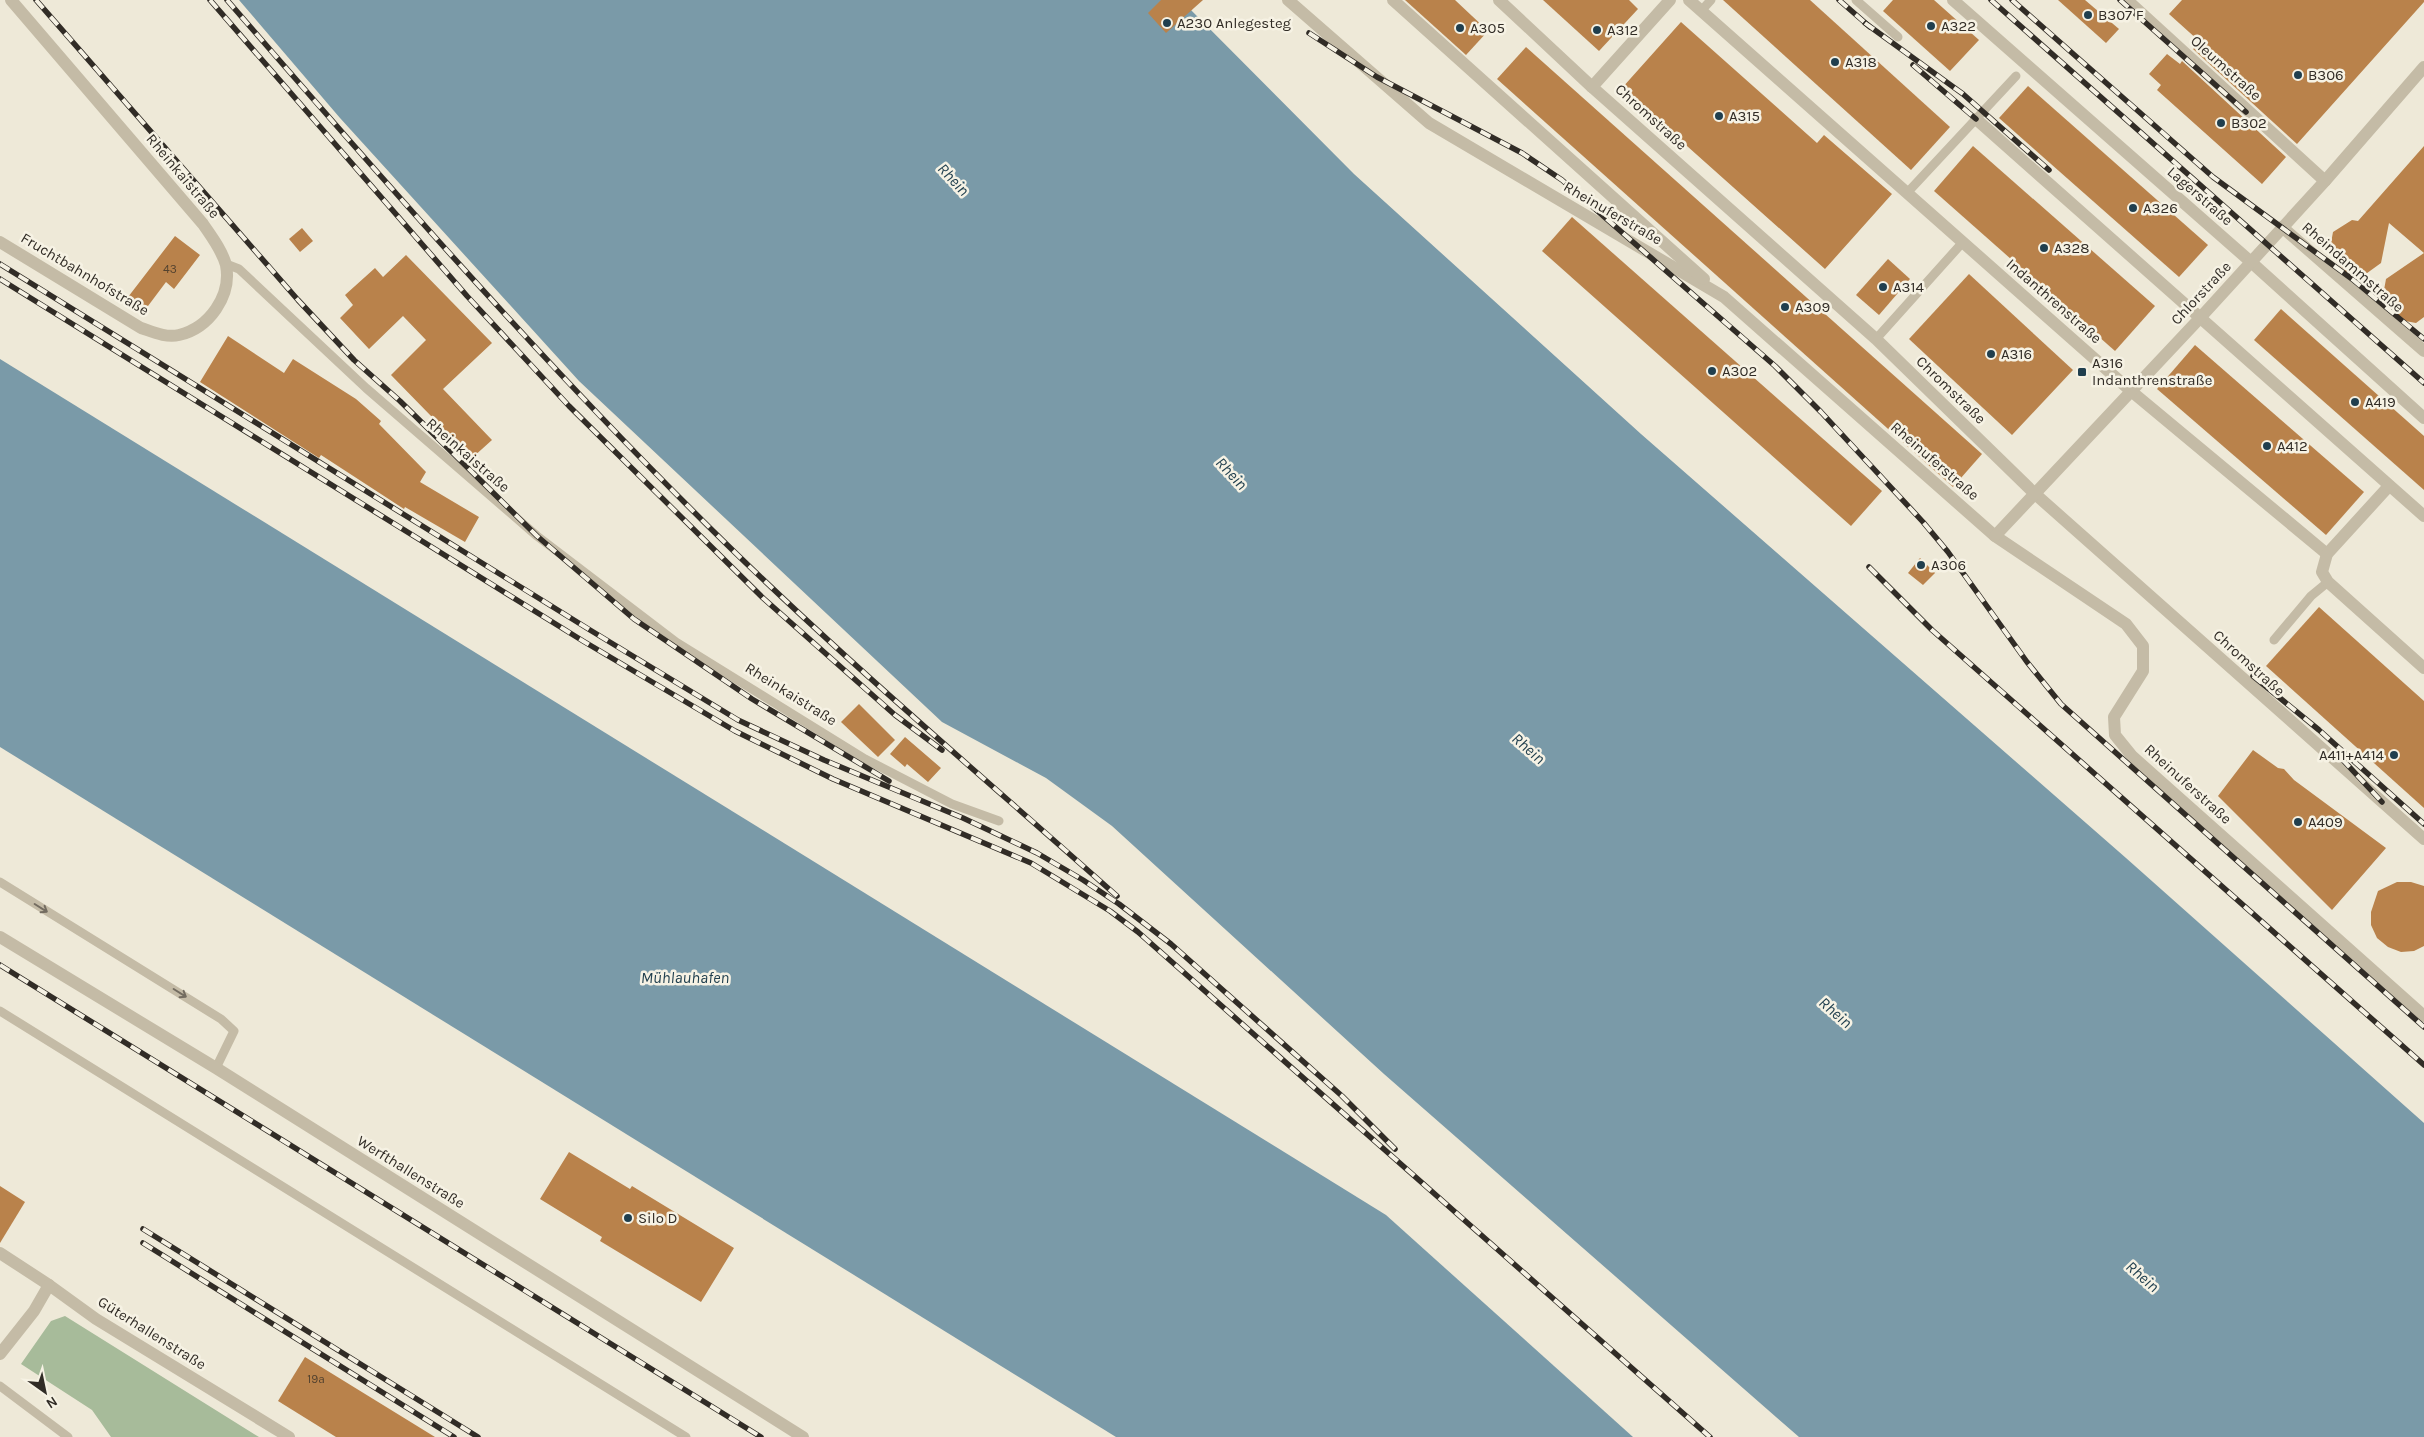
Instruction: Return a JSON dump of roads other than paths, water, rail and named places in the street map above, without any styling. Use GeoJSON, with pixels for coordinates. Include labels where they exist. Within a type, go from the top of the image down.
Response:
{"type":"FeatureCollection","features":[{"type":"Feature","properties":{"kind":"street","name":"Rheinkaistraße"},"geometry":{"type":"LineString","coordinates":[[11,0],[203,224],[218,246],[226,264]]}},
{"type":"Feature","properties":{"kind":"street","name":"Rheinuferstraße"},"geometry":{"type":"LineString","coordinates":[[1288,0],[1429,123],[1724,297],[1995,536],[2126,624],[2143,646],[2143,671],[2114,717],[2115,736],[2132,756],[2424,1016]]}},
{"type":"Feature","properties":{"kind":"street"},"geometry":{"type":"LineString","coordinates":[[1393,0],[1724,297]]}},
{"type":"Feature","properties":{"kind":"street","name":"Chromstraße"},"geometry":{"type":"LineString","coordinates":[[1499,0],[1592,87],[1876,339],[2034,494],[2424,839]]}},
{"type":"Feature","properties":{"kind":"street"},"geometry":{"type":"LineString","coordinates":[[1592,87],[1670,0]]}},
{"type":"Feature","properties":{"kind":"street","name":"Indanthrenstraße"},"geometry":{"type":"LineString","coordinates":[[1689,0],[2131,391],[2328,554]]}},
{"type":"Feature","properties":{"kind":"street","name":"Lagerstraße"},"geometry":{"type":"LineString","coordinates":[[1953,0],[2251,262],[2424,418]]}},
{"type":"Feature","properties":{"kind":"street","name":"Oleumstraße"},"geometry":{"type":"LineString","coordinates":[[2127,0],[2325,181]]}},
{"type":"Feature","properties":{"kind":"street","name":"Chlorstraße"},"geometry":{"type":"LineString","coordinates":[[1995,536],[2200,318],[2325,181],[2424,67]]}},
{"type":"Feature","properties":{"kind":"street"},"geometry":{"type":"LineString","coordinates":[[1976,119],[2424,516]]}},
{"type":"Feature","properties":{"kind":"street","name":"Rheindammstraße"},"geometry":{"type":"LineString","coordinates":[[2282,228],[2424,351]]}},
{"type":"Feature","properties":{"kind":"street","name":"Fruchtbahnhofstraße"},"geometry":{"type":"LineString","coordinates":[[0,242],[140,328],[165,335],[178,335],[197,328],[213,315],[222,299],[227,278],[226,264]]}},
{"type":"Feature","properties":{"kind":"street"},"geometry":{"type":"LineString","coordinates":[[2389,486],[2328,554],[2322,572],[2328,582],[2424,668]]}},
{"type":"Feature","properties":{"kind":"street","name":"Werfthallenstraße"},"geometry":{"type":"LineString","coordinates":[[0,937],[216,1068],[803,1437]]}},
{"type":"Feature","properties":{"kind":"street","name":"Güterhallenstraße"},"geometry":{"type":"LineString","coordinates":[[0,1254],[49,1285],[96,1319],[289,1437]]}},
{"type":"Feature","properties":{"kind":"street"},"geometry":{"type":"LineString","coordinates":[[0,1354],[34,1311],[49,1285]]}},
{"type":"Feature","properties":{"kind":"lane"},"geometry":{"type":"LineString","coordinates":[[1701,11],[1711,0]]}},
{"type":"Feature","properties":{"kind":"lane"},"geometry":{"type":"LineString","coordinates":[[1856,0],[1898,37]]}},
{"type":"Feature","properties":{"kind":"lane"},"geometry":{"type":"LineString","coordinates":[[1908,193],[2016,76]]}},
{"type":"Feature","properties":{"kind":"lane"},"geometry":{"type":"LineString","coordinates":[[1876,339],[1963,242]]}},
{"type":"Feature","properties":{"kind":"lane","name":"Rheinkaistraße"},"geometry":{"type":"LineString","coordinates":[[226,264],[239,269],[366,388],[537,536],[676,642],[864,759],[952,804],[999,821]]}},
{"type":"Feature","properties":{"kind":"lane"},"geometry":{"type":"LineString","coordinates":[[2274,640],[2311,596],[2328,582]]}},
{"type":"Feature","properties":{"kind":"lane"},"geometry":{"type":"LineString","coordinates":[[0,882],[221,1019],[234,1031],[216,1068]]}},
{"type":"Feature","properties":{"kind":"lane"},"geometry":{"type":"LineString","coordinates":[[0,1011],[686,1437]]}},
{"type":"Feature","properties":{"kind":"lane"},"geometry":{"type":"LineString","coordinates":[[0,1386],[68,1437]]}},
{"type":"Feature","properties":{"kind":"water","name":"Rhein"},"geometry":{"type":"Polygon","coordinates":[[[239,0],[1181,0],[1354,174],[1641,434],[2126,858],[2424,1123],[2424,1437],[1799,1437],[1384,1074],[1112,826],[1046,778],[942,722],[579,381],[340,118],[239,0]]]}},
{"type":"Feature","properties":{"kind":"water","name":"Mühlauhafen"},"geometry":{"type":"Polygon","coordinates":[[[0,359],[1386,1215],[1633,1437],[1116,1437],[0,747],[0,359]]]}},
{"type":"Feature","properties":{"kind":"railway"},"geometry":{"type":"LineString","coordinates":[[36,0],[298,300],[354,360],[400,401],[537,536],[634,619],[752,699],[889,781]]}},
{"type":"Feature","properties":{"kind":"railway"},"geometry":{"type":"LineString","coordinates":[[210,0],[467,296],[569,406],[763,598],[895,715],[942,750]]}},
{"type":"Feature","properties":{"kind":"railway"},"geometry":{"type":"LineString","coordinates":[[227,0],[396,194],[511,321],[689,507],[846,657],[1117,896]]}},
{"type":"Feature","properties":{"kind":"railway"},"geometry":{"type":"LineString","coordinates":[[1839,0],[1870,27]]}},
{"type":"Feature","properties":{"kind":"railway"},"geometry":{"type":"LineString","coordinates":[[1991,0],[2424,383]]}},
{"type":"Feature","properties":{"kind":"railway"},"geometry":{"type":"LineString","coordinates":[[2012,0],[2213,177],[2352,279],[2424,339]]}},
{"type":"Feature","properties":{"kind":"railway"},"geometry":{"type":"LineString","coordinates":[[2120,0],[2246,112]]}},
{"type":"Feature","properties":{"kind":"railway"},"geometry":{"type":"LineString","coordinates":[[1865,23],[1963,94],[2049,170]]}},
{"type":"Feature","properties":{"kind":"railway"},"geometry":{"type":"LineString","coordinates":[[1309,33],[1377,77],[1522,153],[1562,180],[1775,366],[1821,412],[1923,522],[1948,552],[2027,662],[2061,704],[2424,1027]]}},
{"type":"Feature","properties":{"kind":"railway"},"geometry":{"type":"LineString","coordinates":[[1913,65],[1976,119]]}},
{"type":"Feature","properties":{"kind":"railway"},"geometry":{"type":"LineString","coordinates":[[0,264],[738,720],[824,760],[963,818],[1037,853],[1083,880],[1119,904],[1171,944],[1342,1096],[1395,1149]]}},
{"type":"Feature","properties":{"kind":"railway"},"geometry":{"type":"LineString","coordinates":[[0,279],[583,641],[735,731],[833,779],[1031,863],[1110,911],[1138,932],[1710,1437]]}},
{"type":"Feature","properties":{"kind":"railway"},"geometry":{"type":"LineString","coordinates":[[1869,567],[1932,630],[2424,1065]]}},
{"type":"Feature","properties":{"kind":"railway"},"geometry":{"type":"LineString","coordinates":[[2253,676],[2319,730],[2424,824]]}},
{"type":"Feature","properties":{"kind":"railway"},"geometry":{"type":"LineString","coordinates":[[2342,759],[2382,802]]}},
{"type":"Feature","properties":{"kind":"railway"},"geometry":{"type":"LineString","coordinates":[[0,965],[761,1437]]}},
{"type":"Feature","properties":{"kind":"railway"},"geometry":{"type":"LineString","coordinates":[[143,1229],[478,1437]]}},
{"type":"Feature","properties":{"kind":"railway"},"geometry":{"type":"LineString","coordinates":[[143,1243],[454,1437]]}},
{"type":"Feature","properties":{"kind":"place","name":"B307 F"},"geometry":{"type":"Point","coordinates":[2088,15]}},
{"type":"Feature","properties":{"kind":"place","name":"A230 Anlegesteg"},"geometry":{"type":"Point","coordinates":[1167,23]}},
{"type":"Feature","properties":{"kind":"place","name":"A322"},"geometry":{"type":"Point","coordinates":[1931,26]}},
{"type":"Feature","properties":{"kind":"place","name":"A305"},"geometry":{"type":"Point","coordinates":[1460,28]}},
{"type":"Feature","properties":{"kind":"place","name":"A312"},"geometry":{"type":"Point","coordinates":[1597,30]}},
{"type":"Feature","properties":{"kind":"place","name":"A318"},"geometry":{"type":"Point","coordinates":[1835,62]}},
{"type":"Feature","properties":{"kind":"place","name":"B306"},"geometry":{"type":"Point","coordinates":[2298,75]}},
{"type":"Feature","properties":{"kind":"place","name":"A315"},"geometry":{"type":"Point","coordinates":[1719,116]}},
{"type":"Feature","properties":{"kind":"place","name":"B302"},"geometry":{"type":"Point","coordinates":[2221,123]}},
{"type":"Feature","properties":{"kind":"place","name":"A326"},"geometry":{"type":"Point","coordinates":[2133,208]}},
{"type":"Feature","properties":{"kind":"place","name":"A328"},"geometry":{"type":"Point","coordinates":[2044,248]}},
{"type":"Feature","properties":{"kind":"place","name":"A314"},"geometry":{"type":"Point","coordinates":[1883,287]}},
{"type":"Feature","properties":{"kind":"place","name":"A309"},"geometry":{"type":"Point","coordinates":[1785,307]}},
{"type":"Feature","properties":{"kind":"place","name":"A316"},"geometry":{"type":"Point","coordinates":[1991,354]}},
{"type":"Feature","properties":{"kind":"place","name":"A302"},"geometry":{"type":"Point","coordinates":[1712,371]}},
{"type":"Feature","properties":{"kind":"place","name":"A316 Indanthrenstraße"},"geometry":{"type":"Point","coordinates":[2082,372]}},
{"type":"Feature","properties":{"kind":"place","name":"A419"},"geometry":{"type":"Point","coordinates":[2355,402]}},
{"type":"Feature","properties":{"kind":"place","name":"A412"},"geometry":{"type":"Point","coordinates":[2267,446]}},
{"type":"Feature","properties":{"kind":"place","name":"A306"},"geometry":{"type":"Point","coordinates":[1921,565]}},
{"type":"Feature","properties":{"kind":"place","name":"A411+A414"},"geometry":{"type":"Point","coordinates":[2394,755]}},
{"type":"Feature","properties":{"kind":"place","name":"A409"},"geometry":{"type":"Point","coordinates":[2298,822]}},
{"type":"Feature","properties":{"kind":"place","name":"Silo D"},"geometry":{"type":"Point","coordinates":[628,1218]}}]}
